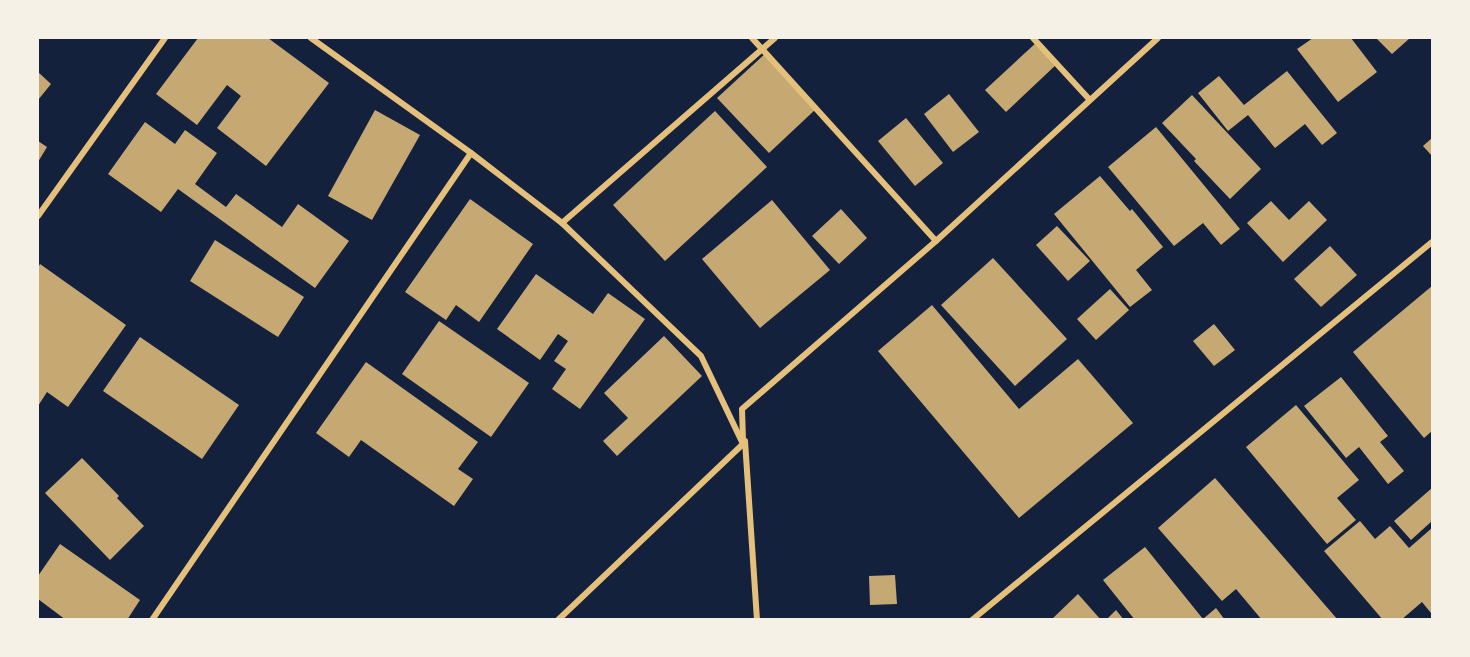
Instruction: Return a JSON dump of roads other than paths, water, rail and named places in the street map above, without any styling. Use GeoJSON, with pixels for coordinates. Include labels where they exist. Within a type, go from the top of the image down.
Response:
{"type":"FeatureCollection","features":[{"type":"Feature","properties":{"kind":"street"},"geometry":{"type":"LineString","coordinates":[[38,216],[165,38]]}},
{"type":"Feature","properties":{"kind":"street"},"geometry":{"type":"LineString","coordinates":[[311,38],[471,153],[562,223],[701,356],[743,444]]}},
{"type":"Feature","properties":{"kind":"street"},"geometry":{"type":"LineString","coordinates":[[752,38],[936,241]]}},
{"type":"Feature","properties":{"kind":"street"},"geometry":{"type":"LineString","coordinates":[[562,223],[775,38]]}},
{"type":"Feature","properties":{"kind":"street"},"geometry":{"type":"LineString","coordinates":[[1033,38],[1089,99]]}},
{"type":"Feature","properties":{"kind":"street"},"geometry":{"type":"LineString","coordinates":[[742,409],[936,241],[1158,38]]}},
{"type":"Feature","properties":{"kind":"street"},"geometry":{"type":"LineString","coordinates":[[152,620],[471,153]]}},
{"type":"Feature","properties":{"kind":"street"},"geometry":{"type":"LineString","coordinates":[[972,620],[1432,242]]}},
{"type":"Feature","properties":{"kind":"street"},"geometry":{"type":"LineString","coordinates":[[561,618],[743,444],[742,409]]}},
{"type":"Feature","properties":{"kind":"street"},"geometry":{"type":"LineString","coordinates":[[742,409],[757,620]]}}]}
